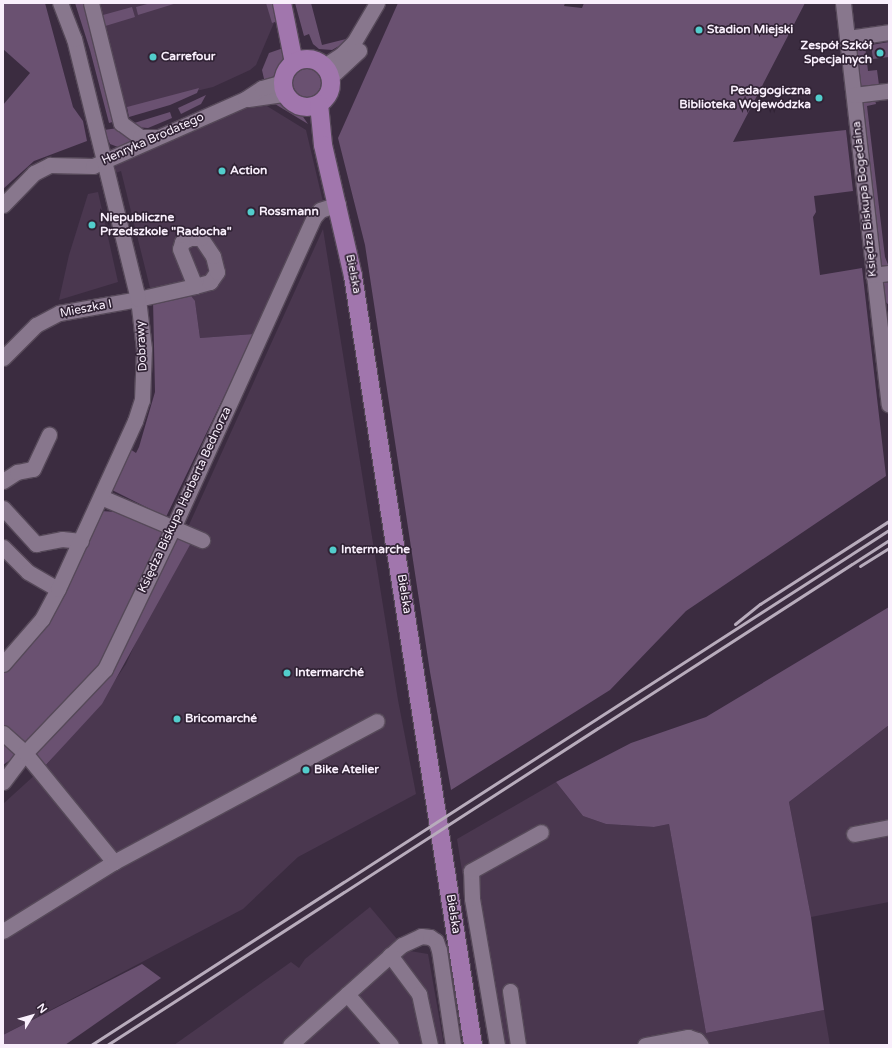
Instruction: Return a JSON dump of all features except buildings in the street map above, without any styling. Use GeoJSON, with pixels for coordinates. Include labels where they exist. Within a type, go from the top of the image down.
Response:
{"type":"FeatureCollection","features":[{"type":"Feature","properties":{"kind":"main road"},"geometry":{"type":"LineString","coordinates":[[282,3],[300,61]]}},
{"type":"Feature","properties":{"kind":"main road"},"geometry":{"type":"LineString","coordinates":[[291,3],[300,61]]}},
{"type":"Feature","properties":{"kind":"main road"},"geometry":{"type":"LineString","coordinates":[[300,61],[329,70],[331,85],[325,99],[313,105],[294,104],[284,88],[284,74],[300,61]]}},
{"type":"Feature","properties":{"kind":"main road","name":"Bielska"},"geometry":{"type":"LineString","coordinates":[[313,105],[312,126],[323,145],[354,276],[473,1045]]}},
{"type":"Feature","properties":{"kind":"street","name":"Dobrawy"},"geometry":{"type":"LineString","coordinates":[[3,664],[42,619],[58,589],[135,421],[142,400],[144,349],[138,299],[74,39],[60,3]]}},
{"type":"Feature","properties":{"kind":"street"},"geometry":{"type":"LineString","coordinates":[[91,3],[121,123],[140,137],[161,137]]}},
{"type":"Feature","properties":{"kind":"street"},"geometry":{"type":"LineString","coordinates":[[329,70],[354,42],[368,22],[377,3]]}},
{"type":"Feature","properties":{"kind":"street","name":"Księdza Biskupa Bogedaina"},"geometry":{"type":"LineString","coordinates":[[843,3],[874,275],[884,314],[888,399]]}},
{"type":"Feature","properties":{"kind":"street"},"geometry":{"type":"LineString","coordinates":[[329,70],[361,49],[368,32]]}},
{"type":"Feature","properties":{"kind":"street"},"geometry":{"type":"LineString","coordinates":[[848,38],[889,32]]}},
{"type":"Feature","properties":{"kind":"street","name":"Henryka Brodatego"},"geometry":{"type":"LineString","coordinates":[[3,205],[34,174],[50,165],[93,166],[245,99],[262,88],[284,88]]}},
{"type":"Feature","properties":{"kind":"street"},"geometry":{"type":"LineString","coordinates":[[854,95],[883,95]]}},
{"type":"Feature","properties":{"kind":"street","name":"Księdza Biskupa Herberta Bednorza"},"geometry":{"type":"LineString","coordinates":[[3,782],[25,754],[105,669],[173,528],[314,217],[320,210],[338,204]]}},
{"type":"Feature","properties":{"kind":"street"},"geometry":{"type":"LineString","coordinates":[[874,275],[889,273]]}},
{"type":"Feature","properties":{"kind":"street","name":"Mieszka I"},"geometry":{"type":"LineString","coordinates":[[3,358],[36,325],[59,313],[138,299],[195,286]]}},
{"type":"Feature","properties":{"kind":"street"},"geometry":{"type":"LineString","coordinates":[[3,481],[17,472],[33,469],[48,434]]}},
{"type":"Feature","properties":{"kind":"street"},"geometry":{"type":"LineString","coordinates":[[100,497],[202,540]]}},
{"type":"Feature","properties":{"kind":"street"},"geometry":{"type":"LineString","coordinates":[[3,508],[36,544],[62,539],[81,541]]}},
{"type":"Feature","properties":{"kind":"street"},"geometry":{"type":"LineString","coordinates":[[3,547],[28,572],[58,589]]}},
{"type":"Feature","properties":{"kind":"street"},"geometry":{"type":"LineString","coordinates":[[3,931],[114,862],[377,721]]}},
{"type":"Feature","properties":{"kind":"street"},"geometry":{"type":"LineString","coordinates":[[3,733],[25,754],[114,862]]}},
{"type":"Feature","properties":{"kind":"street"},"geometry":{"type":"LineString","coordinates":[[854,834],[889,828]]}},
{"type":"Feature","properties":{"kind":"street"},"geometry":{"type":"LineString","coordinates":[[497,1045],[472,898],[471,871],[541,832]]}},
{"type":"Feature","properties":{"kind":"street"},"geometry":{"type":"LineString","coordinates":[[290,1045],[402,945],[421,936],[430,937],[436,941],[453,1045]]}},
{"type":"Feature","properties":{"kind":"street"},"geometry":{"type":"LineString","coordinates":[[390,955],[420,994],[430,1045]]}},
{"type":"Feature","properties":{"kind":"street"},"geometry":{"type":"LineString","coordinates":[[510,991],[518,1045]]}},
{"type":"Feature","properties":{"kind":"street"},"geometry":{"type":"LineString","coordinates":[[346,994],[391,1045]]}},
{"type":"Feature","properties":{"kind":"street"},"geometry":{"type":"LineString","coordinates":[[649,1045],[688,1037],[697,1040],[701,1045]]}},
{"type":"Feature","properties":{"kind":"shaded area"},"geometry":{"type":"Polygon","coordinates":[[[4,3],[45,3],[73,107],[83,121],[87,141],[34,161],[3,189],[3,105],[30,73],[3,49],[4,3]]]}},
{"type":"Feature","properties":{"kind":"shaded area"},"geometry":{"type":"Polygon","coordinates":[[[75,3],[85,3],[116,121],[109,123],[90,50],[75,3]]]}},
{"type":"Feature","properties":{"kind":"shaded area"},"geometry":{"type":"Polygon","coordinates":[[[92,3],[273,3],[276,18],[256,65],[250,70],[213,87],[121,109],[92,3]]]}},
{"type":"Feature","properties":{"kind":"shaded area"},"geometry":{"type":"Polygon","coordinates":[[[96,3],[100,3],[103,15],[132,7],[135,17],[102,27],[96,3]]]}},
{"type":"Feature","properties":{"kind":"shaded area"},"geometry":{"type":"Polygon","coordinates":[[[151,3],[177,3],[138,15],[136,7],[151,3]]]}},
{"type":"Feature","properties":{"kind":"shaded area"},"geometry":{"type":"Polygon","coordinates":[[[266,3],[273,3],[277,18],[275,22],[272,23],[266,3]]]}},
{"type":"Feature","properties":{"kind":"shaded area"},"geometry":{"type":"Polygon","coordinates":[[[295,3],[311,3],[322,45],[354,37],[342,49],[339,46],[332,50],[319,49],[313,44],[309,34],[304,36],[295,3]]]}},
{"type":"Feature","properties":{"kind":"shaded area"},"geometry":{"type":"Polygon","coordinates":[[[398,3],[565,3],[564,6],[582,8],[584,3],[805,3],[733,142],[846,130],[853,191],[814,196],[816,212],[813,217],[820,275],[862,268],[886,476],[686,611],[610,690],[451,790],[430,672],[365,245],[338,138],[398,3]]]}},
{"type":"Feature","properties":{"kind":"shaded area","name":"Zespół Szkół Specjalnych"},"geometry":{"type":"Polygon","coordinates":[[[889,42],[889,57],[873,59],[871,45],[889,42]]]}},
{"type":"Feature","properties":{"kind":"shaded area"},"geometry":{"type":"Polygon","coordinates":[[[289,46],[287,61],[275,78],[265,83],[262,70],[269,53],[289,46]]]}},
{"type":"Feature","properties":{"kind":"shaded area"},"geometry":{"type":"Polygon","coordinates":[[[865,46],[868,71],[877,70],[879,85],[859,86],[855,47],[865,46]]]}},
{"type":"Feature","properties":{"kind":"shaded area"},"geometry":{"type":"Polygon","coordinates":[[[307,69],[317,73],[321,83],[317,93],[307,97],[297,93],[293,83],[297,73],[307,69]]]}},
{"type":"Feature","properties":{"kind":"shaded area"},"geometry":{"type":"Polygon","coordinates":[[[199,88],[197,93],[170,105],[129,117],[127,107],[199,88]]]}},
{"type":"Feature","properties":{"kind":"shaded area"},"geometry":{"type":"Polygon","coordinates":[[[206,95],[201,104],[181,114],[178,108],[206,95]]]}},
{"type":"Feature","properties":{"kind":"shaded area"},"geometry":{"type":"Polygon","coordinates":[[[279,100],[299,111],[308,124],[270,101],[279,100]]]}},
{"type":"Feature","properties":{"kind":"shaded area"},"geometry":{"type":"Polygon","coordinates":[[[875,100],[876,104],[867,106],[885,257],[889,267],[880,265],[861,101],[875,100]]]}},
{"type":"Feature","properties":{"kind":"shaded area"},"geometry":{"type":"Polygon","coordinates":[[[262,103],[306,130],[323,202],[254,334],[200,338],[195,301],[153,300],[121,171],[113,174],[114,168],[118,162],[225,114],[262,103]]]}},
{"type":"Feature","properties":{"kind":"shaded area"},"geometry":{"type":"Polygon","coordinates":[[[170,112],[172,118],[148,128],[136,127],[131,124],[170,112]]]}},
{"type":"Feature","properties":{"kind":"shaded area"},"geometry":{"type":"Polygon","coordinates":[[[118,128],[126,137],[134,140],[118,147],[110,144],[104,130],[118,128]]]}},
{"type":"Feature","properties":{"kind":"shaded area","name":"Niepubliczne Przedszkole \"Radocha\""},"geometry":{"type":"Polygon","coordinates":[[[98,192],[118,282],[59,300],[69,255],[88,194],[98,192]]]}},
{"type":"Feature","properties":{"kind":"shaded area"},"geometry":{"type":"Polygon","coordinates":[[[323,229],[398,700],[416,794],[298,857],[243,909],[3,1035],[3,804],[48,763],[101,701],[126,664],[323,229]]]}},
{"type":"Feature","properties":{"kind":"shaded area"},"geometry":{"type":"Polygon","coordinates":[[[885,280],[889,280],[889,305],[883,300],[881,285],[885,280]]]}},
{"type":"Feature","properties":{"kind":"shaded area"},"geometry":{"type":"Polygon","coordinates":[[[184,295],[191,296],[195,301],[200,338],[254,334],[166,517],[112,490],[130,449],[136,453],[139,447],[155,392],[153,300],[184,295]]]}},
{"type":"Feature","properties":{"kind":"shaded area"},"geometry":{"type":"Polygon","coordinates":[[[101,511],[116,512],[191,543],[102,704],[44,767],[3,726],[3,672],[51,618],[101,511]]]}},
{"type":"Feature","properties":{"kind":"shaded area"},"geometry":{"type":"Polygon","coordinates":[[[889,607],[889,725],[789,802],[811,917],[824,1010],[706,1033],[669,824],[654,827],[606,824],[583,816],[556,782],[631,743],[706,717],[889,607]]]}},
{"type":"Feature","properties":{"kind":"shaded area"},"geometry":{"type":"Polygon","coordinates":[[[889,725],[889,902],[811,917],[789,802],[889,725]]]}},
{"type":"Feature","properties":{"kind":"shaded area"},"geometry":{"type":"Polygon","coordinates":[[[3,738],[20,753],[3,765],[3,738]]]}},
{"type":"Feature","properties":{"kind":"shaded area"},"geometry":{"type":"Polygon","coordinates":[[[556,782],[583,816],[606,824],[654,827],[669,824],[706,1033],[824,1010],[830,1045],[489,1045],[457,839],[556,782]]]}},
{"type":"Feature","properties":{"kind":"shaded area"},"geometry":{"type":"Polygon","coordinates":[[[370,907],[402,945],[410,951],[428,954],[444,1045],[174,1045],[291,962],[299,968],[305,959],[370,907]]]}},
{"type":"Feature","properties":{"kind":"shaded area"},"geometry":{"type":"Polygon","coordinates":[[[142,964],[161,978],[65,1045],[3,1045],[3,1035],[142,964]]]}},
{"type":"Feature","properties":{"kind":"railway"},"geometry":{"type":"LineString","coordinates":[[735,624],[760,604],[889,521]]}},
{"type":"Feature","properties":{"kind":"railway"},"geometry":{"type":"LineString","coordinates":[[91,1045],[889,530]]}},
{"type":"Feature","properties":{"kind":"railway"},"geometry":{"type":"LineString","coordinates":[[107,1045],[889,540]]}},
{"type":"Feature","properties":{"kind":"railway"},"geometry":{"type":"LineString","coordinates":[[860,566],[889,548]]}},
{"type":"Feature","properties":{"kind":"place","name":"Stadion Miejski"},"geometry":{"type":"Point","coordinates":[699,30]}},
{"type":"Feature","properties":{"kind":"place","name":"Zespół Szkół Specjalnych"},"geometry":{"type":"Point","coordinates":[880,53]}},
{"type":"Feature","properties":{"kind":"place","name":"Carrefour"},"geometry":{"type":"Point","coordinates":[153,57]}},
{"type":"Feature","properties":{"kind":"place","name":"Pedagogiczna Biblioteka Wojewódzka"},"geometry":{"type":"Point","coordinates":[819,98]}},
{"type":"Feature","properties":{"kind":"place","name":"Action"},"geometry":{"type":"Point","coordinates":[222,171]}},
{"type":"Feature","properties":{"kind":"place","name":"Rossmann"},"geometry":{"type":"Point","coordinates":[251,212]}},
{"type":"Feature","properties":{"kind":"place","name":"Niepubliczne Przedszkole \"Radocha\""},"geometry":{"type":"Point","coordinates":[92,225]}},
{"type":"Feature","properties":{"kind":"place","name":"Intermarche"},"geometry":{"type":"Point","coordinates":[333,550]}},
{"type":"Feature","properties":{"kind":"place","name":"Intermarché"},"geometry":{"type":"Point","coordinates":[287,673]}},
{"type":"Feature","properties":{"kind":"place","name":"Bricomarché"},"geometry":{"type":"Point","coordinates":[177,719]}},
{"type":"Feature","properties":{"kind":"place","name":"Bike Atelier"},"geometry":{"type":"Point","coordinates":[306,770]}}]}
